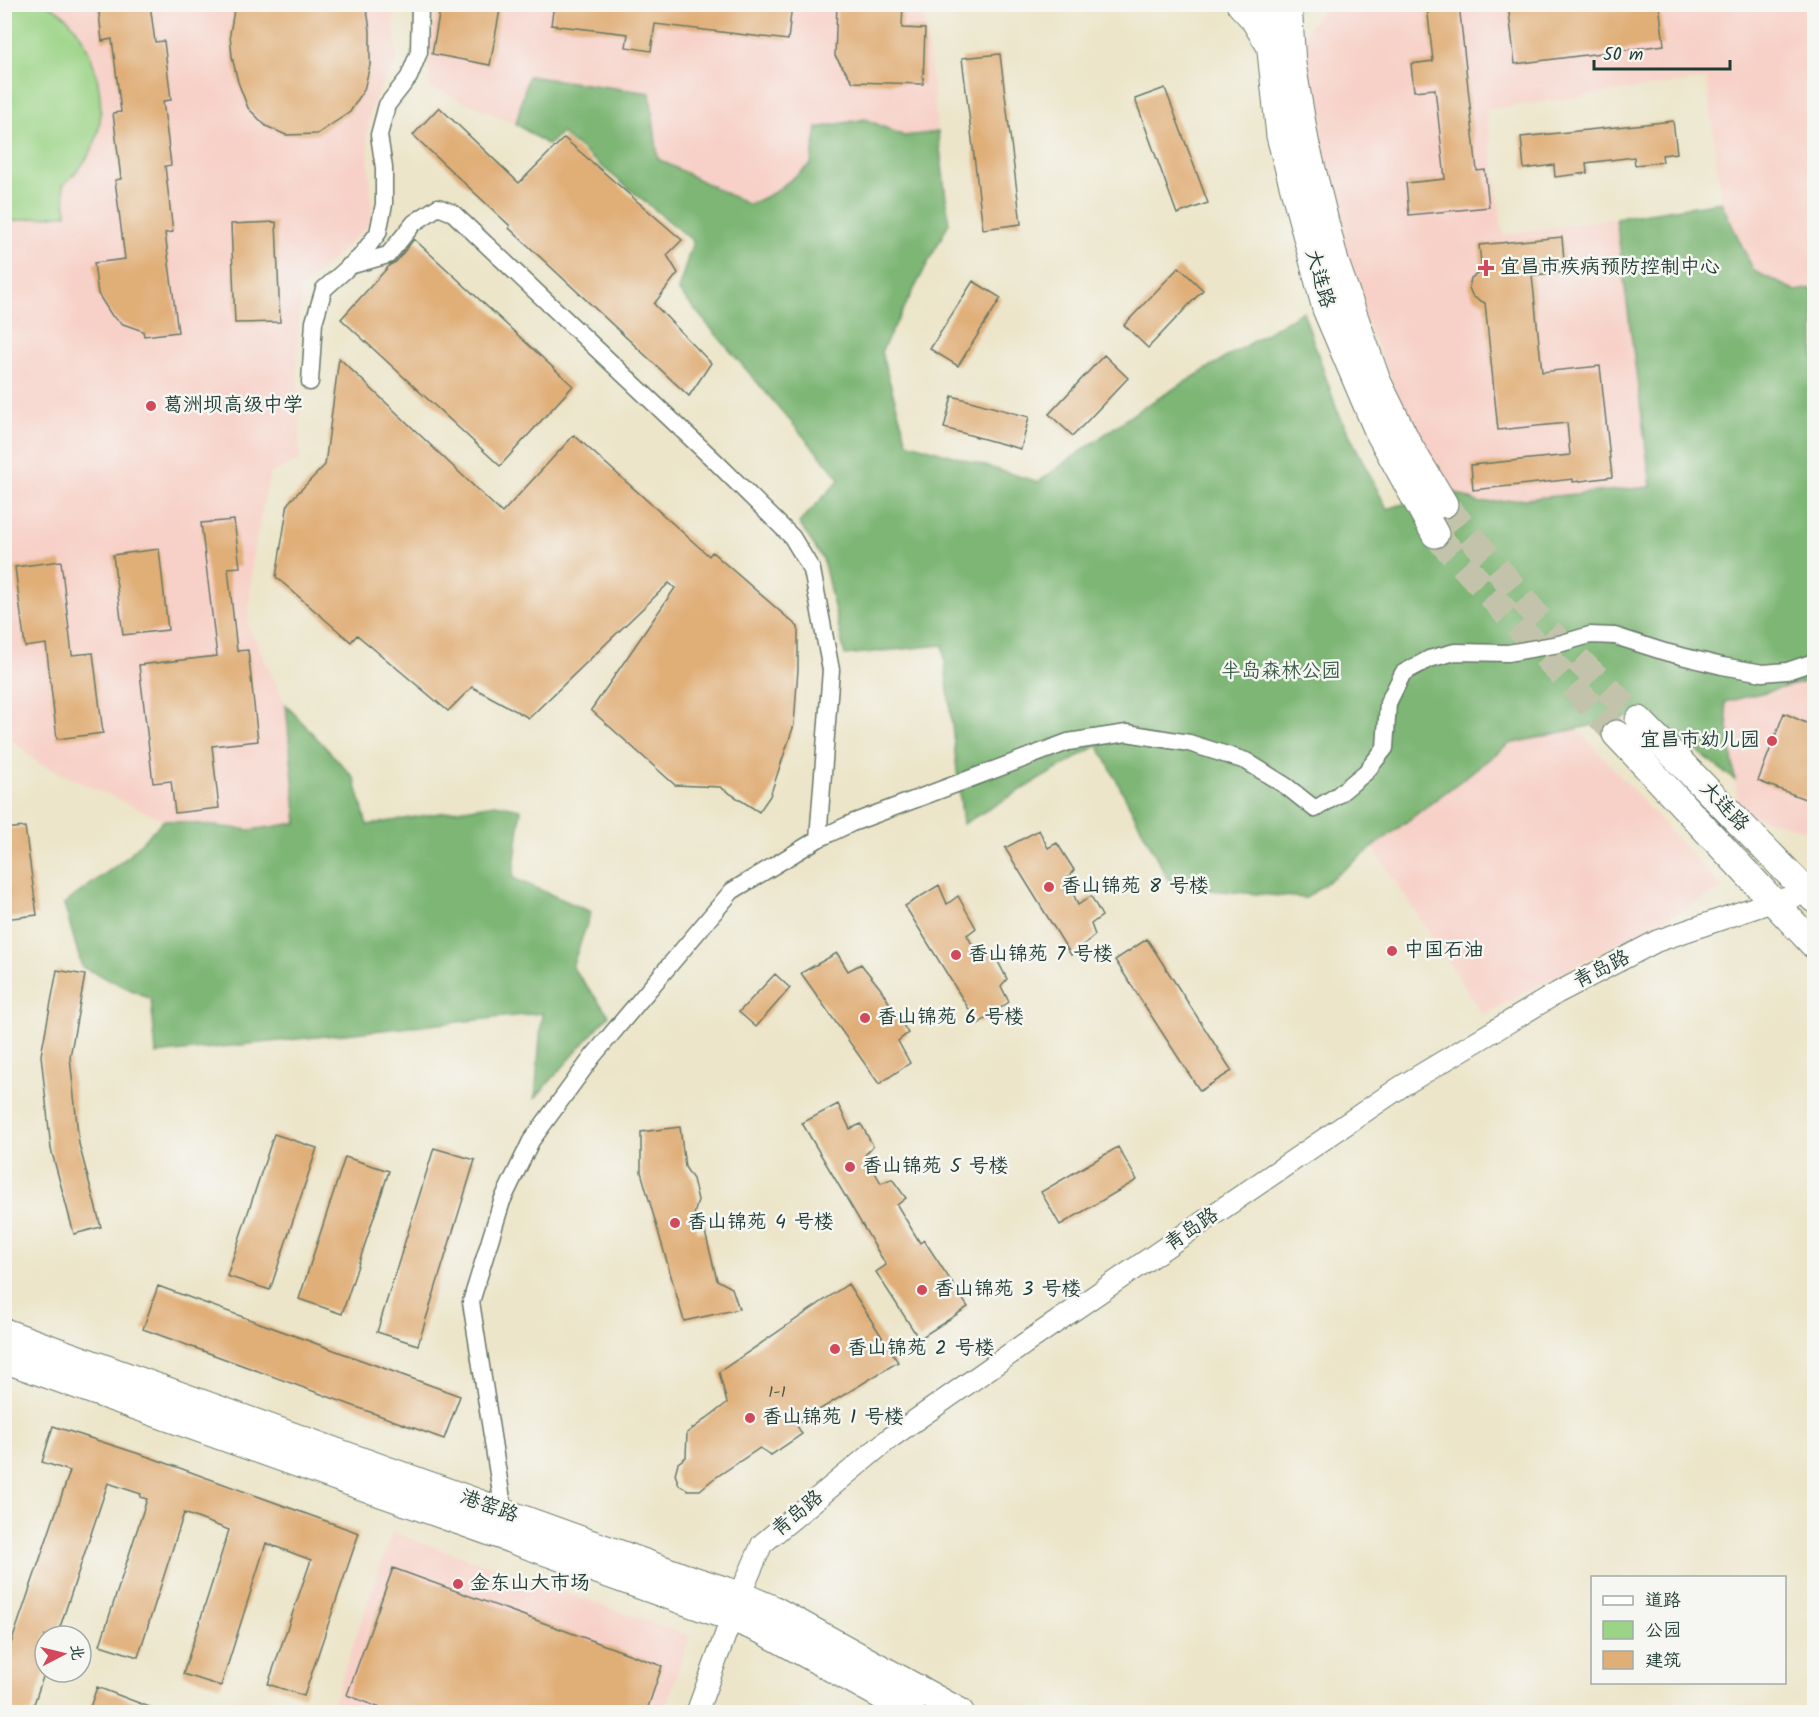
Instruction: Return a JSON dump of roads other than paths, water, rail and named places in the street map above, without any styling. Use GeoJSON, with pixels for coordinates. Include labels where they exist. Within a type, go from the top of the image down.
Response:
{"type":"FeatureCollection","features":[{"type":"Feature","properties":{"kind":"main road"},"geometry":{"type":"LineString","coordinates":[[1240,4],[1253,18],[1281,40],[1302,4]]}},
{"type":"Feature","properties":{"kind":"main road","name":"大连路"},"geometry":{"type":"LineString","coordinates":[[1266,4],[1292,64],[1305,141],[1335,262],[1377,381],[1409,446],[1444,504]]}},
{"type":"Feature","properties":{"kind":"main road","name":"大连路"},"geometry":{"type":"LineString","coordinates":[[1287,4],[1281,40],[1280,136],[1326,309],[1378,431],[1435,534]]}},
{"type":"Feature","properties":{"kind":"main road","name":"大连路"},"geometry":{"type":"LineString","coordinates":[[1639,720],[1813,895]]}},
{"type":"Feature","properties":{"kind":"main road","name":"大连路"},"geometry":{"type":"LineString","coordinates":[[1616,734],[1815,945]]}},
{"type":"Feature","properties":{"kind":"main road","name":"港窑路"},"geometry":{"type":"LineString","coordinates":[[6,1346],[504,1512],[736,1606],[764,1630],[911,1713]]}},
{"type":"Feature","properties":{"kind":"main road","name":"港窑路"},"geometry":{"type":"LineString","coordinates":[[6,1346],[736,1606],[773,1609],[960,1713]]}},
{"type":"Feature","properties":{"kind":"street"},"geometry":{"type":"LineString","coordinates":[[310,382],[314,322],[324,289],[360,256],[378,233],[384,204],[384,168],[379,135],[387,105],[409,77],[419,52],[420,4]]}},
{"type":"Feature","properties":{"kind":"street"},"geometry":{"type":"LineString","coordinates":[[349,266],[388,255],[414,223],[438,207],[453,213],[792,537],[812,570],[831,670],[818,839]]}},
{"type":"Feature","properties":{"kind":"street"},"geometry":{"type":"LineString","coordinates":[[504,1512],[471,1302],[502,1201],[531,1141],[593,1056],[732,891],[818,839],[852,823],[1068,742],[1128,733],[1189,743],[1246,761],[1286,786],[1315,809],[1338,795],[1366,772],[1385,748],[1388,703],[1403,673],[1429,659],[1455,652],[1508,652],[1559,644],[1590,635],[1615,636],[1665,652],[1763,673],[1787,671],[1815,662]]}},
{"type":"Feature","properties":{"kind":"street","name":"青岛路"},"geometry":{"type":"LineString","coordinates":[[697,1713],[736,1606],[762,1544],[890,1437],[1402,1086],[1557,993],[1657,941],[1774,901],[1813,895]]}},
{"type":"Feature","properties":{"kind":"tunnel"},"geometry":{"type":"LineString","coordinates":[[1444,504],[1549,631],[1639,720]]}},
{"type":"Feature","properties":{"kind":"tunnel"},"geometry":{"type":"LineString","coordinates":[[1435,534],[1616,734]]}},
{"type":"Feature","properties":{"kind":"place","name":"宜昌市疾病预防控制中心"},"geometry":{"type":"Point","coordinates":[1486,268]}},
{"type":"Feature","properties":{"kind":"place","name":"葛洲坝高级中学"},"geometry":{"type":"Point","coordinates":[151,406]}},
{"type":"Feature","properties":{"kind":"place","name":"宜昌市幼儿园"},"geometry":{"type":"Point","coordinates":[1772,741]}},
{"type":"Feature","properties":{"kind":"place","name":"香山锦苑 8 号楼"},"geometry":{"type":"Point","coordinates":[1049,887]}},
{"type":"Feature","properties":{"kind":"place","name":"中国石油"},"geometry":{"type":"Point","coordinates":[1392,951]}},
{"type":"Feature","properties":{"kind":"place","name":"香山锦苑 7 号楼"},"geometry":{"type":"Point","coordinates":[956,955]}},
{"type":"Feature","properties":{"kind":"place","name":"香山锦苑 6 号楼"},"geometry":{"type":"Point","coordinates":[865,1018]}},
{"type":"Feature","properties":{"kind":"place","name":"香山锦苑 5 号楼"},"geometry":{"type":"Point","coordinates":[850,1167]}},
{"type":"Feature","properties":{"kind":"place","name":"香山锦苑 4 号楼"},"geometry":{"type":"Point","coordinates":[675,1223]}},
{"type":"Feature","properties":{"kind":"place","name":"香山锦苑 3 号楼"},"geometry":{"type":"Point","coordinates":[922,1290]}},
{"type":"Feature","properties":{"kind":"place","name":"香山锦苑 2 号楼"},"geometry":{"type":"Point","coordinates":[835,1349]}},
{"type":"Feature","properties":{"kind":"place","name":"香山锦苑 1 号楼"},"geometry":{"type":"Point","coordinates":[750,1418]}},
{"type":"Feature","properties":{"kind":"place","name":"金东山大市场"},"geometry":{"type":"Point","coordinates":[458,1584]}},
{"type":"Feature","properties":{"kind":"park label","name":"半岛森林公园"},"geometry":{"type":"Point","coordinates":[1281,672]}}]}
